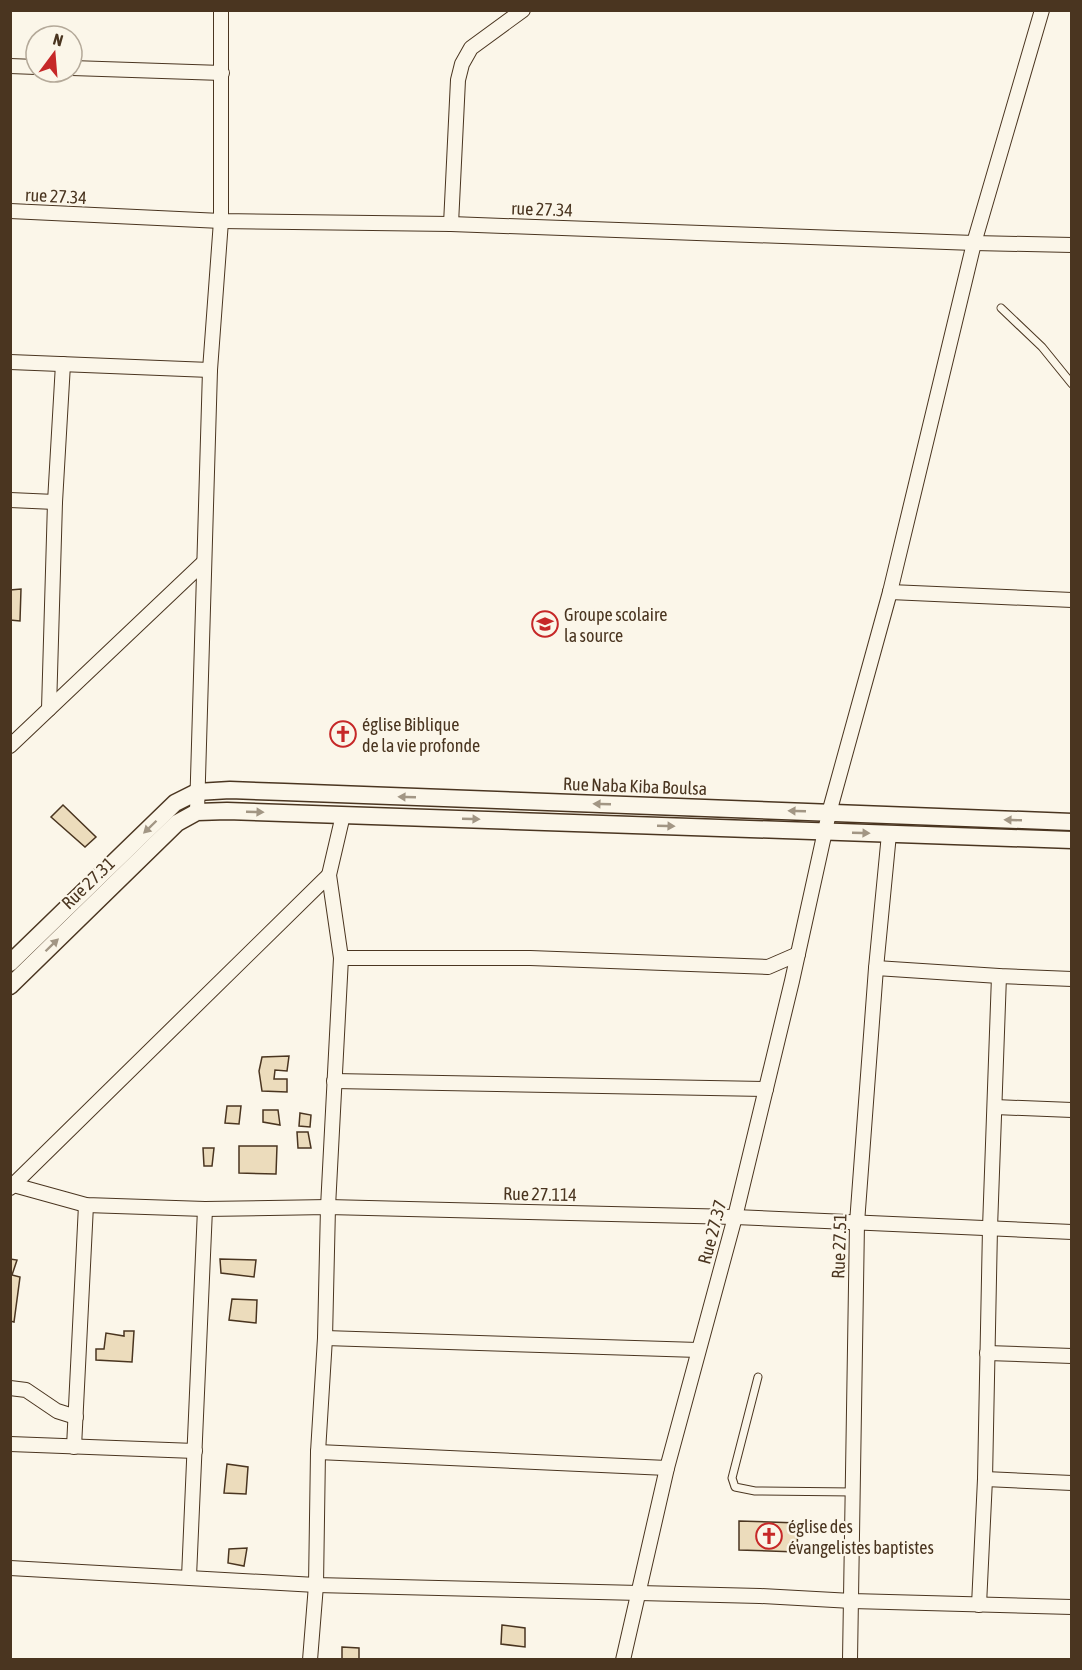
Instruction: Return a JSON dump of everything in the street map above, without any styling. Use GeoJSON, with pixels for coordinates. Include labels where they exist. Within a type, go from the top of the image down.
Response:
{"type":"FeatureCollection","features":[{"type":"Feature","properties":{"kind":"street"},"geometry":{"type":"LineString","coordinates":[[220,10],[221,221],[210,370],[197,812],[1071,840]]}},
{"type":"Feature","properties":{"kind":"street"},"geometry":{"type":"LineString","coordinates":[[451,224],[458,80],[462,64],[471,48],[523,10]]}},
{"type":"Feature","properties":{"kind":"street","name":"Rue 27.37"},"geometry":{"type":"LineString","coordinates":[[623,1659],[667,1468],[735,1217],[830,813],[890,592],[974,243],[1042,10]]}},
{"type":"Feature","properties":{"kind":"street"},"geometry":{"type":"LineString","coordinates":[[84,68],[222,73]]}},
{"type":"Feature","properties":{"kind":"street","name":"rue 27.34"},"geometry":{"type":"LineString","coordinates":[[10,211],[221,221],[451,224],[1071,245]]}},
{"type":"Feature","properties":{"kind":"street"},"geometry":{"type":"LineString","coordinates":[[10,362],[210,370]]}},
{"type":"Feature","properties":{"kind":"street"},"geometry":{"type":"LineString","coordinates":[[49,710],[55,502],[63,364]]}},
{"type":"Feature","properties":{"kind":"street"},"geometry":{"type":"LineString","coordinates":[[10,500],[55,502]]}},
{"type":"Feature","properties":{"kind":"street"},"geometry":{"type":"LineString","coordinates":[[10,746],[204,562]]}},
{"type":"Feature","properties":{"kind":"street"},"geometry":{"type":"LineString","coordinates":[[890,592],[1071,600]]}},
{"type":"Feature","properties":{"kind":"street","name":"Rue Naba Kiba Boulsa"},"geometry":{"type":"LineString","coordinates":[[197,792],[241,791],[1071,822]]}},
{"type":"Feature","properties":{"kind":"street","name":"Rue 27.31"},"geometry":{"type":"LineString","coordinates":[[10,963],[175,803],[197,792]]}},
{"type":"Feature","properties":{"kind":"street","name":"Rue 27.31"},"geometry":{"type":"LineString","coordinates":[[10,986],[177,823],[197,812]]}},
{"type":"Feature","properties":{"kind":"street"},"geometry":{"type":"LineString","coordinates":[[310,1659],[316,1585],[318,1452],[341,958],[329,875],[343,815]]}},
{"type":"Feature","properties":{"kind":"street","name":"Rue 27.51"},"geometry":{"type":"LineString","coordinates":[[850,1659],[857,1223],[876,968],[889,834]]}},
{"type":"Feature","properties":{"kind":"street"},"geometry":{"type":"LineString","coordinates":[[11,1186],[329,875]]}},
{"type":"Feature","properties":{"kind":"street"},"geometry":{"type":"LineString","coordinates":[[341,958],[530,958],[768,967],[798,954]]}},
{"type":"Feature","properties":{"kind":"street"},"geometry":{"type":"LineString","coordinates":[[768,967],[792,981]]}},
{"type":"Feature","properties":{"kind":"street"},"geometry":{"type":"LineString","coordinates":[[876,968],[1071,979]]}},
{"type":"Feature","properties":{"kind":"street"},"geometry":{"type":"LineString","coordinates":[[978,1605],[985,1479],[990,1228],[999,976]]}},
{"type":"Feature","properties":{"kind":"street"},"geometry":{"type":"LineString","coordinates":[[334,1080],[766,1089]]}},
{"type":"Feature","properties":{"kind":"street"},"geometry":{"type":"LineString","coordinates":[[995,1107],[1071,1110]]}},
{"type":"Feature","properties":{"kind":"street","name":"Rue 27.114"},"geometry":{"type":"LineString","coordinates":[[11,1186],[86,1206],[205,1209],[328,1207],[735,1217],[1071,1232]]}},
{"type":"Feature","properties":{"kind":"street"},"geometry":{"type":"LineString","coordinates":[[74,1447],[86,1206]]}},
{"type":"Feature","properties":{"kind":"street"},"geometry":{"type":"LineString","coordinates":[[189,1577],[205,1209]]}},
{"type":"Feature","properties":{"kind":"street"},"geometry":{"type":"LineString","coordinates":[[325,1338],[698,1350]]}},
{"type":"Feature","properties":{"kind":"street"},"geometry":{"type":"LineString","coordinates":[[987,1353],[1071,1356]]}},
{"type":"Feature","properties":{"kind":"street"},"geometry":{"type":"LineString","coordinates":[[10,1388],[26,1390],[57,1411],[76,1417]]}},
{"type":"Feature","properties":{"kind":"street"},"geometry":{"type":"LineString","coordinates":[[10,1444],[195,1451]]}},
{"type":"Feature","properties":{"kind":"street"},"geometry":{"type":"LineString","coordinates":[[318,1452],[667,1468]]}},
{"type":"Feature","properties":{"kind":"street"},"geometry":{"type":"LineString","coordinates":[[985,1479],[1071,1483]]}},
{"type":"Feature","properties":{"kind":"street"},"geometry":{"type":"LineString","coordinates":[[10,1568],[316,1585],[759,1596],[1071,1607]]}},
{"type":"Feature","properties":{"kind":"lane"},"geometry":{"type":"LineString","coordinates":[[1001,308],[1042,347],[1071,384]]}},
{"type":"Feature","properties":{"kind":"lane"},"geometry":{"type":"LineString","coordinates":[[758,1377],[732,1478],[735,1487],[755,1491],[853,1492]]}},
{"type":"Feature","properties":{"kind":"building"},"geometry":{"type":"Polygon","coordinates":[[[21,589],[20,621],[10,620],[10,590],[21,589]]]}},
{"type":"Feature","properties":{"kind":"building"},"geometry":{"type":"Polygon","coordinates":[[[63,805],[96,837],[85,847],[51,817],[63,805]]]}},
{"type":"Feature","properties":{"kind":"building"},"geometry":{"type":"Polygon","coordinates":[[[289,1056],[287,1071],[275,1070],[274,1079],[287,1079],[287,1092],[262,1091],[259,1071],[262,1057],[289,1056]]]}},
{"type":"Feature","properties":{"kind":"building"},"geometry":{"type":"Polygon","coordinates":[[[227,1106],[241,1106],[239,1124],[225,1123],[227,1106]]]}},
{"type":"Feature","properties":{"kind":"building"},"geometry":{"type":"Polygon","coordinates":[[[263,1110],[278,1110],[280,1125],[263,1122],[263,1110]]]}},
{"type":"Feature","properties":{"kind":"building"},"geometry":{"type":"Polygon","coordinates":[[[300,1113],[311,1115],[310,1127],[299,1126],[300,1113]]]}},
{"type":"Feature","properties":{"kind":"building"},"geometry":{"type":"Polygon","coordinates":[[[297,1132],[308,1132],[311,1148],[298,1148],[297,1132]]]}},
{"type":"Feature","properties":{"kind":"building"},"geometry":{"type":"Polygon","coordinates":[[[239,1146],[277,1146],[276,1174],[239,1173],[239,1146]]]}},
{"type":"Feature","properties":{"kind":"building"},"geometry":{"type":"Polygon","coordinates":[[[203,1148],[214,1148],[212,1166],[204,1166],[203,1148]]]}},
{"type":"Feature","properties":{"kind":"building"},"geometry":{"type":"Polygon","coordinates":[[[10,1259],[17,1260],[12,1275],[20,1277],[14,1322],[10,1321],[10,1259]]]}},
{"type":"Feature","properties":{"kind":"building"},"geometry":{"type":"Polygon","coordinates":[[[220,1259],[256,1260],[254,1277],[221,1273],[220,1259]]]}},
{"type":"Feature","properties":{"kind":"building"},"geometry":{"type":"Polygon","coordinates":[[[232,1299],[257,1300],[256,1323],[229,1320],[232,1299]]]}},
{"type":"Feature","properties":{"kind":"building"},"geometry":{"type":"Polygon","coordinates":[[[124,1331],[134,1331],[132,1362],[96,1360],[96,1349],[104,1349],[106,1333],[124,1336],[124,1331]]]}},
{"type":"Feature","properties":{"kind":"building"},"geometry":{"type":"Polygon","coordinates":[[[227,1464],[248,1467],[246,1494],[224,1493],[227,1464]]]}},
{"type":"Feature","properties":{"kind":"building"},"geometry":{"type":"Polygon","coordinates":[[[739,1521],[798,1523],[797,1552],[739,1550],[739,1521]]]}},
{"type":"Feature","properties":{"kind":"building"},"geometry":{"type":"Polygon","coordinates":[[[247,1548],[244,1566],[228,1563],[229,1549],[247,1548]]]}},
{"type":"Feature","properties":{"kind":"building"},"geometry":{"type":"Polygon","coordinates":[[[502,1625],[525,1628],[525,1647],[501,1644],[502,1625]]]}},
{"type":"Feature","properties":{"kind":"building"},"geometry":{"type":"Polygon","coordinates":[[[342,1647],[359,1648],[359,1660],[342,1660],[342,1647]]]}},
{"type":"Feature","properties":{"kind":"place","name":"Groupe scolaire la source"},"geometry":{"type":"Point","coordinates":[545,624]}},
{"type":"Feature","properties":{"kind":"place","name":"église Biblique de la vie profonde"},"geometry":{"type":"Point","coordinates":[343,734]}},
{"type":"Feature","properties":{"kind":"place","name":"église des évangelistes baptistes"},"geometry":{"type":"Point","coordinates":[769,1536]}}]}
